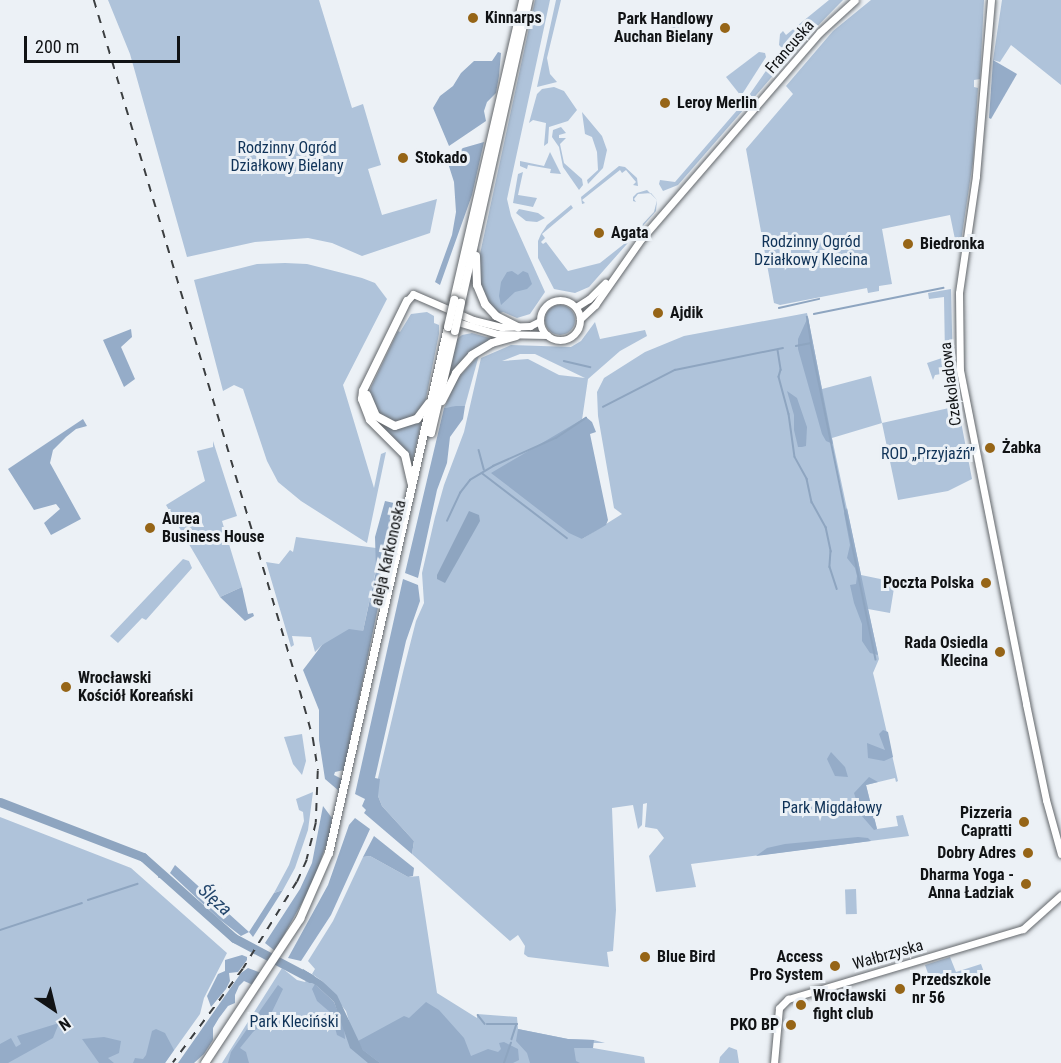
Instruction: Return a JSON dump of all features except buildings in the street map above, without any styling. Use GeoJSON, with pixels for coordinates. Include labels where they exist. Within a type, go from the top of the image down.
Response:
{"type":"FeatureCollection","features":[{"type":"Feature","properties":{"kind":"main road"},"geometry":{"type":"LineString","coordinates":[[492,151],[523,0]]}},
{"type":"Feature","properties":{"kind":"main road"},"geometry":{"type":"LineString","coordinates":[[492,151],[529,0]]}},
{"type":"Feature","properties":{"kind":"main road","name":"aleja Karkonoska"},"geometry":{"type":"LineString","coordinates":[[351,776],[435,386],[450,325],[476,240],[492,151]]}},
{"type":"Feature","properties":{"kind":"main road","name":"aleja Karkonoska"},"geometry":{"type":"LineString","coordinates":[[458,302],[492,151]]}},
{"type":"Feature","properties":{"kind":"main road"},"geometry":{"type":"LineString","coordinates":[[435,415],[454,377],[468,359],[487,345],[517,332],[496,316],[483,301],[477,281],[476,240]]}},
{"type":"Feature","properties":{"kind":"main road"},"geometry":{"type":"LineString","coordinates":[[407,302],[363,391],[363,407],[370,420],[406,457],[410,470],[411,498]]}},
{"type":"Feature","properties":{"kind":"main road","name":"aleja Karkonoska"},"geometry":{"type":"LineString","coordinates":[[270,971],[283,952],[312,896],[339,829],[435,415],[450,325]]}},
{"type":"Feature","properties":{"kind":"main road"},"geometry":{"type":"LineString","coordinates":[[370,377],[367,395],[370,409],[380,420],[395,426],[411,423],[422,415],[435,386]]}},
{"type":"Feature","properties":{"kind":"main road"},"geometry":{"type":"LineString","coordinates":[[205,1063],[270,971]]}},
{"type":"Feature","properties":{"kind":"main road"},"geometry":{"type":"LineString","coordinates":[[212,1063],[270,971]]}},
{"type":"Feature","properties":{"kind":"street","name":"Francuska"},"geometry":{"type":"LineString","coordinates":[[615,273],[642,238],[830,22],[855,0]]}},
{"type":"Feature","properties":{"kind":"street","name":"Czekoladowa"},"geometry":{"type":"LineString","coordinates":[[991,0],[976,177],[959,293],[960,370],[1026,704],[1061,854]]}},
{"type":"Feature","properties":{"kind":"street"},"geometry":{"type":"LineString","coordinates":[[576,307],[594,295],[615,273]]}},
{"type":"Feature","properties":{"kind":"street"},"geometry":{"type":"LineString","coordinates":[[450,325],[483,331],[548,335],[558,340],[569,338],[577,330],[580,320],[595,305],[615,273]]}},
{"type":"Feature","properties":{"kind":"street"},"geometry":{"type":"LineString","coordinates":[[407,302],[413,294],[474,320],[517,332],[534,326],[540,321],[545,307],[554,301],[564,300],[576,307],[580,320]]}},
{"type":"Feature","properties":{"kind":"street"},"geometry":{"type":"LineString","coordinates":[[474,320],[483,331]]}},
{"type":"Feature","properties":{"kind":"street"},"geometry":{"type":"LineString","coordinates":[[540,321],[548,335]]}},
{"type":"Feature","properties":{"kind":"street","name":"Czekoladowa"},"geometry":{"type":"LineString","coordinates":[[1054,830],[1061,839]]}},
{"type":"Feature","properties":{"kind":"street","name":"Wałbrzyska"},"geometry":{"type":"LineString","coordinates":[[774,1063],[779,1008],[788,999],[1013,933],[1023,929],[1061,897]]}},
{"type":"Feature","properties":{"kind":"green space","name":"Rodzinny Ogród Działkowy Bielany"},"geometry":{"type":"Polygon","coordinates":[[[108,0],[319,0],[352,108],[363,104],[381,165],[368,169],[382,215],[437,199],[430,233],[362,256],[332,243],[308,238],[255,242],[187,257],[130,54],[108,0]]]}},
{"type":"Feature","properties":{"kind":"green space"},"geometry":{"type":"Polygon","coordinates":[[[535,0],[550,0],[507,199],[511,216],[545,292],[530,314],[517,318],[503,312],[497,314],[492,309],[481,288],[478,263],[535,0]]]}},
{"type":"Feature","properties":{"kind":"green space"},"geometry":{"type":"Polygon","coordinates":[[[556,0],[561,0],[547,58],[550,74],[557,82],[537,87],[556,0]]]}},
{"type":"Feature","properties":{"kind":"green space"},"geometry":{"type":"Polygon","coordinates":[[[829,0],[843,0],[799,45],[786,52],[779,45],[780,34],[783,31],[786,35],[829,0]]]}},
{"type":"Feature","properties":{"kind":"green space","name":"Rodzinny Ogród Działkowy Klecina"},"geometry":{"type":"Polygon","coordinates":[[[871,0],[984,0],[980,79],[974,80],[974,87],[978,88],[973,161],[960,248],[957,249],[950,215],[882,229],[892,284],[879,286],[879,291],[868,293],[867,288],[780,305],[774,303],[746,149],[793,94],[786,86],[833,31],[871,0]]]}},
{"type":"Feature","properties":{"kind":"green space"},"geometry":{"type":"Polygon","coordinates":[[[1002,0],[1061,0],[1061,85],[1011,45],[1000,62],[993,60],[1002,0]]]}},
{"type":"Feature","properties":{"kind":"green space"},"geometry":{"type":"Polygon","coordinates":[[[669,13],[687,20],[675,31],[668,31],[665,27],[669,13]]]}},
{"type":"Feature","properties":{"kind":"green space"},"geometry":{"type":"Polygon","coordinates":[[[759,52],[765,53],[766,57],[741,96],[726,77],[759,52]]]}},
{"type":"Feature","properties":{"kind":"green space"},"geometry":{"type":"Polygon","coordinates":[[[777,55],[779,56],[777,71],[678,185],[663,191],[659,184],[660,180],[675,182],[745,101],[777,55]]]}},
{"type":"Feature","properties":{"kind":"green space"},"geometry":{"type":"Polygon","coordinates":[[[554,87],[564,91],[577,110],[568,121],[549,127],[548,143],[544,146],[546,123],[533,120],[529,123],[537,94],[542,89],[554,87]]]}},
{"type":"Feature","properties":{"kind":"green space"},"geometry":{"type":"Polygon","coordinates":[[[582,112],[602,136],[607,150],[603,168],[588,184],[587,180],[598,170],[597,152],[592,137],[585,134],[582,112]]]}},
{"type":"Feature","properties":{"kind":"green space"},"geometry":{"type":"Polygon","coordinates":[[[561,127],[566,133],[559,135],[559,138],[566,138],[560,144],[564,163],[582,179],[583,185],[579,190],[563,167],[559,147],[552,137],[553,130],[561,127]]]}},
{"type":"Feature","properties":{"kind":"green space"},"geometry":{"type":"Polygon","coordinates":[[[550,152],[561,174],[550,173],[551,169],[528,165],[527,169],[520,166],[520,161],[544,166],[550,152]]]}},
{"type":"Feature","properties":{"kind":"green space"},"geometry":{"type":"Polygon","coordinates":[[[619,166],[625,167],[637,178],[638,186],[633,185],[636,182],[626,170],[622,173],[620,170],[582,200],[585,203],[582,204],[581,197],[619,166]]]}},
{"type":"Feature","properties":{"kind":"green space"},"geometry":{"type":"Polygon","coordinates":[[[523,172],[518,195],[537,198],[533,207],[513,203],[518,174],[523,172]]]}},
{"type":"Feature","properties":{"kind":"green space"},"geometry":{"type":"Polygon","coordinates":[[[647,190],[650,193],[638,194],[634,199],[636,202],[633,201],[633,197],[637,193],[647,190]]]}},
{"type":"Feature","properties":{"kind":"green space"},"geometry":{"type":"Polygon","coordinates":[[[657,200],[656,211],[589,287],[575,293],[554,289],[538,258],[538,241],[547,225],[571,205],[573,208],[542,234],[545,238],[541,242],[543,244],[546,242],[568,271],[600,263],[624,244],[654,212],[657,200]]]}},
{"type":"Feature","properties":{"kind":"green space"},"geometry":{"type":"Polygon","coordinates":[[[519,209],[538,213],[545,218],[537,222],[526,221],[516,213],[519,209]]]}},
{"type":"Feature","properties":{"kind":"green space"},"geometry":{"type":"Polygon","coordinates":[[[257,264],[307,264],[362,278],[375,283],[387,299],[343,385],[374,488],[381,454],[386,452],[367,543],[301,501],[278,482],[267,461],[243,389],[234,385],[223,391],[194,280],[257,264]]]}},
{"type":"Feature","properties":{"kind":"green space"},"geometry":{"type":"Polygon","coordinates":[[[951,289],[953,372],[935,375],[933,380],[927,363],[945,357],[944,297],[929,299],[928,293],[951,289]]]}},
{"type":"Feature","properties":{"kind":"green space"},"geometry":{"type":"Polygon","coordinates":[[[560,305],[571,309],[575,320],[571,331],[560,335],[549,331],[545,320],[549,309],[560,305]]]}},
{"type":"Feature","properties":{"kind":"green space"},"geometry":{"type":"Polygon","coordinates":[[[427,312],[434,316],[434,323],[439,325],[439,334],[425,403],[418,415],[398,423],[379,416],[369,395],[371,387],[398,331],[400,332],[411,314],[427,312]]]}},
{"type":"Feature","properties":{"kind":"green space","name":"Park Migdałowy"},"geometry":{"type":"Polygon","coordinates":[[[807,313],[822,389],[871,376],[882,423],[832,438],[861,575],[895,582],[890,613],[868,609],[879,659],[873,673],[898,781],[896,782],[895,778],[866,785],[877,829],[898,826],[896,816],[903,815],[909,836],[691,864],[696,887],[656,892],[649,856],[664,838],[657,829],[645,827],[647,803],[643,804],[642,825],[638,829],[633,805],[612,808],[616,910],[613,951],[607,952],[609,967],[528,957],[524,954],[525,946],[518,935],[510,941],[412,854],[414,841],[382,806],[378,796],[378,778],[404,668],[416,621],[424,603],[422,573],[435,517],[444,485],[464,432],[481,358],[511,345],[571,347],[581,341],[595,322],[600,339],[645,330],[647,336],[620,351],[588,379],[582,420],[551,440],[582,539],[622,514],[614,508],[598,416],[597,392],[604,378],[645,352],[684,336],[807,313]],[[520,354],[502,361],[528,359],[559,375],[585,378],[535,354],[520,354]]]}},
{"type":"Feature","properties":{"kind":"green space"},"geometry":{"type":"Polygon","coordinates":[[[472,333],[493,339],[447,384],[457,339],[462,335],[472,333]]]}},
{"type":"Feature","properties":{"kind":"green space"},"geometry":{"type":"Polygon","coordinates":[[[479,355],[465,406],[444,408],[457,379],[479,355]]]}},
{"type":"Feature","properties":{"kind":"green space","name":"ROD „Przyjaźń”"},"geometry":{"type":"Polygon","coordinates":[[[958,406],[972,479],[948,491],[898,500],[882,423],[958,406]]]}},
{"type":"Feature","properties":{"kind":"green space"},"geometry":{"type":"Polygon","coordinates":[[[421,419],[412,463],[380,425],[400,428],[421,419]]]}},
{"type":"Feature","properties":{"kind":"green space"},"geometry":{"type":"Polygon","coordinates":[[[213,441],[237,516],[222,521],[242,587],[220,597],[166,505],[205,481],[197,451],[213,447],[213,441]]]}},
{"type":"Feature","properties":{"kind":"green space"},"geometry":{"type":"Polygon","coordinates":[[[296,537],[376,548],[376,570],[363,631],[322,645],[315,652],[311,637],[292,636],[294,645],[291,647],[266,562],[279,564],[290,550],[293,552],[296,537]]]}},
{"type":"Feature","properties":{"kind":"green space"},"geometry":{"type":"Polygon","coordinates":[[[183,559],[189,561],[192,568],[146,620],[142,618],[118,643],[110,636],[183,559]]]}},
{"type":"Feature","properties":{"kind":"green space"},"geometry":{"type":"Polygon","coordinates":[[[302,734],[306,761],[302,775],[293,764],[284,737],[302,734]]]}},
{"type":"Feature","properties":{"kind":"green space"},"geometry":{"type":"Polygon","coordinates":[[[313,792],[308,830],[295,868],[283,890],[274,893],[289,865],[304,821],[303,812],[299,810],[296,799],[313,792]]]}},
{"type":"Feature","properties":{"kind":"green space"},"geometry":{"type":"Polygon","coordinates":[[[0,817],[131,868],[227,953],[204,998],[200,1014],[165,1063],[0,1063],[0,817]]]}},
{"type":"Feature","properties":{"kind":"green space","name":"Park Kleciński"},"geometry":{"type":"Polygon","coordinates":[[[370,856],[408,877],[419,876],[437,993],[477,1018],[477,1014],[517,1017],[518,1029],[568,1039],[594,1040],[605,1043],[593,1043],[593,1048],[644,1057],[645,1063],[222,1063],[282,968],[297,980],[305,982],[307,979],[317,986],[352,1031],[346,1011],[322,981],[312,974],[315,969],[308,961],[333,921],[363,857],[370,856]]]}},
{"type":"Feature","properties":{"kind":"green space"},"geometry":{"type":"Polygon","coordinates":[[[845,889],[856,889],[857,914],[846,914],[845,889]]]}},
{"type":"Feature","properties":{"kind":"green space"},"geometry":{"type":"Polygon","coordinates":[[[950,957],[956,972],[981,964],[985,975],[959,985],[955,973],[931,982],[925,965],[950,957]]]}},
{"type":"Feature","properties":{"kind":"green space"},"geometry":{"type":"Polygon","coordinates":[[[729,1047],[737,1050],[739,1063],[719,1063],[720,1057],[729,1047]]]}},
{"type":"Feature","properties":{"kind":"shaded area"},"geometry":{"type":"Polygon","coordinates":[[[498,52],[501,53],[499,76],[496,93],[487,102],[484,111],[486,121],[449,146],[433,108],[440,96],[453,86],[461,73],[474,61],[492,61],[498,52]]]}},
{"type":"Feature","properties":{"kind":"shaded area"},"geometry":{"type":"Polygon","coordinates":[[[993,60],[1017,74],[991,119],[989,118],[993,60]]]}},
{"type":"Feature","properties":{"kind":"shaded area"},"geometry":{"type":"Polygon","coordinates":[[[484,142],[472,195],[440,285],[435,282],[452,235],[456,212],[454,182],[447,160],[463,148],[484,142]]]}},
{"type":"Feature","properties":{"kind":"shaded area"},"geometry":{"type":"Polygon","coordinates":[[[512,271],[518,275],[523,271],[528,273],[532,284],[527,289],[515,292],[501,305],[499,296],[501,282],[507,272],[512,271]]]}},
{"type":"Feature","properties":{"kind":"shaded area"},"geometry":{"type":"Polygon","coordinates":[[[808,317],[833,444],[826,441],[822,434],[798,349],[798,339],[808,317]]]}},
{"type":"Feature","properties":{"kind":"shaded area"},"geometry":{"type":"Polygon","coordinates":[[[131,329],[132,337],[121,347],[135,379],[124,387],[103,340],[131,329]]]}},
{"type":"Feature","properties":{"kind":"shaded area"},"geometry":{"type":"Polygon","coordinates":[[[787,391],[797,398],[807,427],[806,446],[798,447],[794,430],[794,415],[787,391]]]}},
{"type":"Feature","properties":{"kind":"shaded area"},"geometry":{"type":"Polygon","coordinates":[[[465,406],[463,419],[450,437],[447,463],[437,490],[418,578],[405,573],[444,408],[465,406]]]}},
{"type":"Feature","properties":{"kind":"shaded area"},"geometry":{"type":"Polygon","coordinates":[[[586,417],[592,422],[596,432],[590,434],[608,520],[606,525],[582,539],[569,533],[491,473],[586,417]]]}},
{"type":"Feature","properties":{"kind":"shaded area"},"geometry":{"type":"Polygon","coordinates":[[[83,419],[87,426],[76,429],[53,450],[50,463],[81,519],[51,535],[44,523],[60,509],[56,504],[34,510],[8,469],[83,419]]]}},
{"type":"Feature","properties":{"kind":"shaded area"},"geometry":{"type":"Polygon","coordinates":[[[385,501],[394,503],[398,512],[344,770],[335,772],[334,775],[342,779],[339,791],[325,779],[319,740],[319,710],[303,670],[322,645],[349,629],[363,631],[376,571],[375,537],[385,501]]]}},
{"type":"Feature","properties":{"kind":"shaded area"},"geometry":{"type":"Polygon","coordinates":[[[847,508],[878,655],[870,653],[862,641],[862,624],[850,585],[856,584],[857,576],[855,568],[847,558],[850,545],[844,513],[847,508]]]}},
{"type":"Feature","properties":{"kind":"shaded area"},"geometry":{"type":"Polygon","coordinates":[[[469,511],[479,515],[480,521],[445,583],[437,579],[437,575],[469,511]]]}},
{"type":"Feature","properties":{"kind":"shaded area"},"geometry":{"type":"Polygon","coordinates":[[[403,579],[418,585],[420,601],[406,641],[375,778],[380,779],[378,796],[382,806],[414,841],[412,854],[364,813],[366,810],[362,806],[365,799],[355,794],[403,579]]]}},
{"type":"Feature","properties":{"kind":"shaded area"},"geometry":{"type":"Polygon","coordinates":[[[242,587],[248,614],[253,613],[254,616],[245,621],[220,597],[242,587]]]}},
{"type":"Feature","properties":{"kind":"shaded area"},"geometry":{"type":"Polygon","coordinates":[[[883,730],[888,732],[893,757],[884,761],[868,758],[867,743],[885,750],[879,734],[883,730]]]}},
{"type":"Feature","properties":{"kind":"shaded area"},"geometry":{"type":"Polygon","coordinates":[[[831,752],[845,767],[848,777],[835,776],[827,759],[831,752]]]}},
{"type":"Feature","properties":{"kind":"shaded area"},"geometry":{"type":"Polygon","coordinates":[[[869,777],[878,782],[866,785],[877,829],[874,830],[861,815],[854,793],[869,777]]]}},
{"type":"Feature","properties":{"kind":"shaded area"},"geometry":{"type":"Polygon","coordinates":[[[323,806],[332,818],[330,834],[312,885],[275,951],[265,943],[300,889],[312,863],[323,806]]]}},
{"type":"Feature","properties":{"kind":"shaded area"},"geometry":{"type":"Polygon","coordinates":[[[355,818],[370,829],[331,915],[301,961],[288,958],[328,885],[349,825],[355,818]]]}},
{"type":"Feature","properties":{"kind":"shaded area"},"geometry":{"type":"Polygon","coordinates":[[[374,836],[414,868],[413,876],[408,877],[370,856],[363,857],[374,836]]]}},
{"type":"Feature","properties":{"kind":"shaded area"},"geometry":{"type":"Polygon","coordinates":[[[868,838],[871,841],[756,856],[767,848],[785,844],[868,838]]]}},
{"type":"Feature","properties":{"kind":"shaded area"},"geometry":{"type":"Polygon","coordinates":[[[175,865],[249,932],[241,936],[218,918],[170,873],[175,865]]]}},
{"type":"Feature","properties":{"kind":"shaded area"},"geometry":{"type":"Polygon","coordinates":[[[283,890],[253,937],[249,932],[274,893],[283,890]]]}},
{"type":"Feature","properties":{"kind":"shaded area"},"geometry":{"type":"Polygon","coordinates":[[[242,955],[247,957],[247,960],[238,972],[229,973],[230,981],[226,989],[211,1007],[207,996],[218,974],[225,971],[225,960],[242,955]]]}},
{"type":"Feature","properties":{"kind":"shaded area"},"geometry":{"type":"Polygon","coordinates":[[[248,968],[261,973],[253,985],[244,981],[239,986],[235,995],[235,1003],[228,1006],[219,1018],[213,1028],[213,1040],[204,1054],[194,1063],[178,1063],[241,973],[248,968]]]}},
{"type":"Feature","properties":{"kind":"shaded area"},"geometry":{"type":"Polygon","coordinates":[[[303,969],[322,981],[337,995],[363,1050],[380,1063],[368,1063],[350,1048],[334,1002],[317,986],[299,975],[303,969]]]}},
{"type":"Feature","properties":{"kind":"shaded area"},"geometry":{"type":"Polygon","coordinates":[[[315,984],[334,1002],[344,1027],[345,1039],[337,1035],[331,1013],[317,1001],[312,989],[315,984]]]}},
{"type":"Feature","properties":{"kind":"shaded area"},"geometry":{"type":"Polygon","coordinates":[[[278,985],[283,989],[269,1018],[240,1048],[246,1052],[249,1063],[228,1063],[231,1052],[278,985]]]}},
{"type":"Feature","properties":{"kind":"shaded area"},"geometry":{"type":"Polygon","coordinates":[[[426,1002],[439,1010],[464,1038],[471,1056],[488,1049],[498,1052],[501,1049],[499,1043],[504,1042],[518,1049],[519,1060],[513,1063],[380,1063],[363,1050],[358,1041],[404,1016],[409,1018],[426,1002]]]}},
{"type":"Feature","properties":{"kind":"shaded area"},"geometry":{"type":"Polygon","coordinates":[[[59,1023],[53,1038],[8,1063],[0,1063],[0,1044],[11,1038],[16,1047],[21,1044],[17,1036],[59,1023]]]}},
{"type":"Feature","properties":{"kind":"shaded area"},"geometry":{"type":"Polygon","coordinates":[[[156,1029],[165,1033],[174,1050],[165,1063],[133,1063],[135,1058],[143,1059],[146,1055],[152,1031],[156,1029]]]}},
{"type":"Feature","properties":{"kind":"shaded area"},"geometry":{"type":"Polygon","coordinates":[[[518,1029],[568,1039],[594,1040],[593,1048],[574,1048],[576,1061],[580,1063],[530,1063],[527,1053],[516,1041],[518,1029]]]}},
{"type":"Feature","properties":{"kind":"shaded area"},"geometry":{"type":"Polygon","coordinates":[[[104,1037],[121,1041],[119,1053],[108,1058],[114,1063],[99,1063],[82,1039],[104,1037]]]}},
{"type":"Feature","properties":{"kind":"waterway"},"geometry":{"type":"LineString","coordinates":[[814,314],[943,288]]}},
{"type":"Feature","properties":{"kind":"waterway"},"geometry":{"type":"LineString","coordinates":[[779,308],[819,299]]}},
{"type":"Feature","properties":{"kind":"waterway"},"geometry":{"type":"LineString","coordinates":[[796,346],[811,343],[807,317]]}},
{"type":"Feature","properties":{"kind":"waterway"},"geometry":{"type":"LineString","coordinates":[[811,343],[876,659]]}},
{"type":"Feature","properties":{"kind":"waterway"},"geometry":{"type":"LineString","coordinates":[[603,407],[675,370],[783,348]]}},
{"type":"Feature","properties":{"kind":"waterway"},"geometry":{"type":"LineString","coordinates":[[778,350],[781,370],[779,377],[789,414],[795,457],[807,479],[812,502],[826,527],[831,551],[830,567],[837,589]]}},
{"type":"Feature","properties":{"kind":"waterway"},"geometry":{"type":"LineString","coordinates":[[564,361],[590,367]]}},
{"type":"Feature","properties":{"kind":"waterway"},"geometry":{"type":"LineString","coordinates":[[447,521],[460,493],[470,480],[493,466],[556,438],[586,418]]}},
{"type":"Feature","properties":{"kind":"waterway"},"geometry":{"type":"LineString","coordinates":[[479,450],[484,469]]}},
{"type":"Feature","properties":{"kind":"waterway"},"geometry":{"type":"LineString","coordinates":[[482,473],[567,538]]}},
{"type":"Feature","properties":{"kind":"waterway","name":"Ślęza"},"geometry":{"type":"LineString","coordinates":[[0,802],[143,857],[234,938],[310,978]]}},
{"type":"Feature","properties":{"kind":"waterway","name":"Ślęza"},"geometry":{"type":"LineString","coordinates":[[159,877],[164,875]]}},
{"type":"Feature","properties":{"kind":"waterway"},"geometry":{"type":"LineString","coordinates":[[88,900],[137,884]]}},
{"type":"Feature","properties":{"kind":"waterway"},"geometry":{"type":"LineString","coordinates":[[0,930],[82,903]]}},
{"type":"Feature","properties":{"kind":"waterway"},"geometry":{"type":"LineString","coordinates":[[478,1015],[485,1024]]}},
{"type":"Feature","properties":{"kind":"waterway"},"geometry":{"type":"LineString","coordinates":[[487,1024],[517,1024],[512,1039]]}},
{"type":"Feature","properties":{"kind":"waterway"},"geometry":{"type":"LineString","coordinates":[[504,1063],[511,1043]]}},
{"type":"Feature","properties":{"kind":"railway"},"geometry":{"type":"LineString","coordinates":[[94,0],[300,691],[313,738],[318,771],[316,823],[307,860],[297,882],[243,969],[173,1063]]}},
{"type":"Feature","properties":{"kind":"place","name":"Kinnarps"},"geometry":{"type":"Point","coordinates":[473,18]}},
{"type":"Feature","properties":{"kind":"place","name":"Park Handlowy Auchan Bielany"},"geometry":{"type":"Point","coordinates":[725,28]}},
{"type":"Feature","properties":{"kind":"place","name":"Leroy Merlin"},"geometry":{"type":"Point","coordinates":[665,103]}},
{"type":"Feature","properties":{"kind":"place","name":"Stokado"},"geometry":{"type":"Point","coordinates":[403,158]}},
{"type":"Feature","properties":{"kind":"place","name":"Agata"},"geometry":{"type":"Point","coordinates":[599,233]}},
{"type":"Feature","properties":{"kind":"place","name":"Biedronka"},"geometry":{"type":"Point","coordinates":[908,244]}},
{"type":"Feature","properties":{"kind":"place","name":"Ajdik"},"geometry":{"type":"Point","coordinates":[658,313]}},
{"type":"Feature","properties":{"kind":"place","name":"Żabka"},"geometry":{"type":"Point","coordinates":[990,448]}},
{"type":"Feature","properties":{"kind":"place","name":"Aurea Business House"},"geometry":{"type":"Point","coordinates":[150,528]}},
{"type":"Feature","properties":{"kind":"place","name":"Poczta Polska"},"geometry":{"type":"Point","coordinates":[986,583]}},
{"type":"Feature","properties":{"kind":"place","name":"Rada Osiedla Klecina"},"geometry":{"type":"Point","coordinates":[1000,652]}},
{"type":"Feature","properties":{"kind":"place","name":"Wrocławski Kościół Koreański"},"geometry":{"type":"Point","coordinates":[66,687]}},
{"type":"Feature","properties":{"kind":"place","name":"Pizzeria Capratti"},"geometry":{"type":"Point","coordinates":[1024,822]}},
{"type":"Feature","properties":{"kind":"place","name":"Dobry Adres"},"geometry":{"type":"Point","coordinates":[1028,853]}},
{"type":"Feature","properties":{"kind":"place","name":"Dharma Yoga - Anna Ładziak"},"geometry":{"type":"Point","coordinates":[1026,884]}},
{"type":"Feature","properties":{"kind":"place","name":"Blue Bird"},"geometry":{"type":"Point","coordinates":[645,957]}},
{"type":"Feature","properties":{"kind":"place","name":"Access Pro System"},"geometry":{"type":"Point","coordinates":[835,966]}},
{"type":"Feature","properties":{"kind":"place","name":"Przedszkole nr 56"},"geometry":{"type":"Point","coordinates":[900,989]}},
{"type":"Feature","properties":{"kind":"place","name":"Wrocławski fight club"},"geometry":{"type":"Point","coordinates":[801,1005]}},
{"type":"Feature","properties":{"kind":"place","name":"PKO BP"},"geometry":{"type":"Point","coordinates":[791,1025]}}]}
